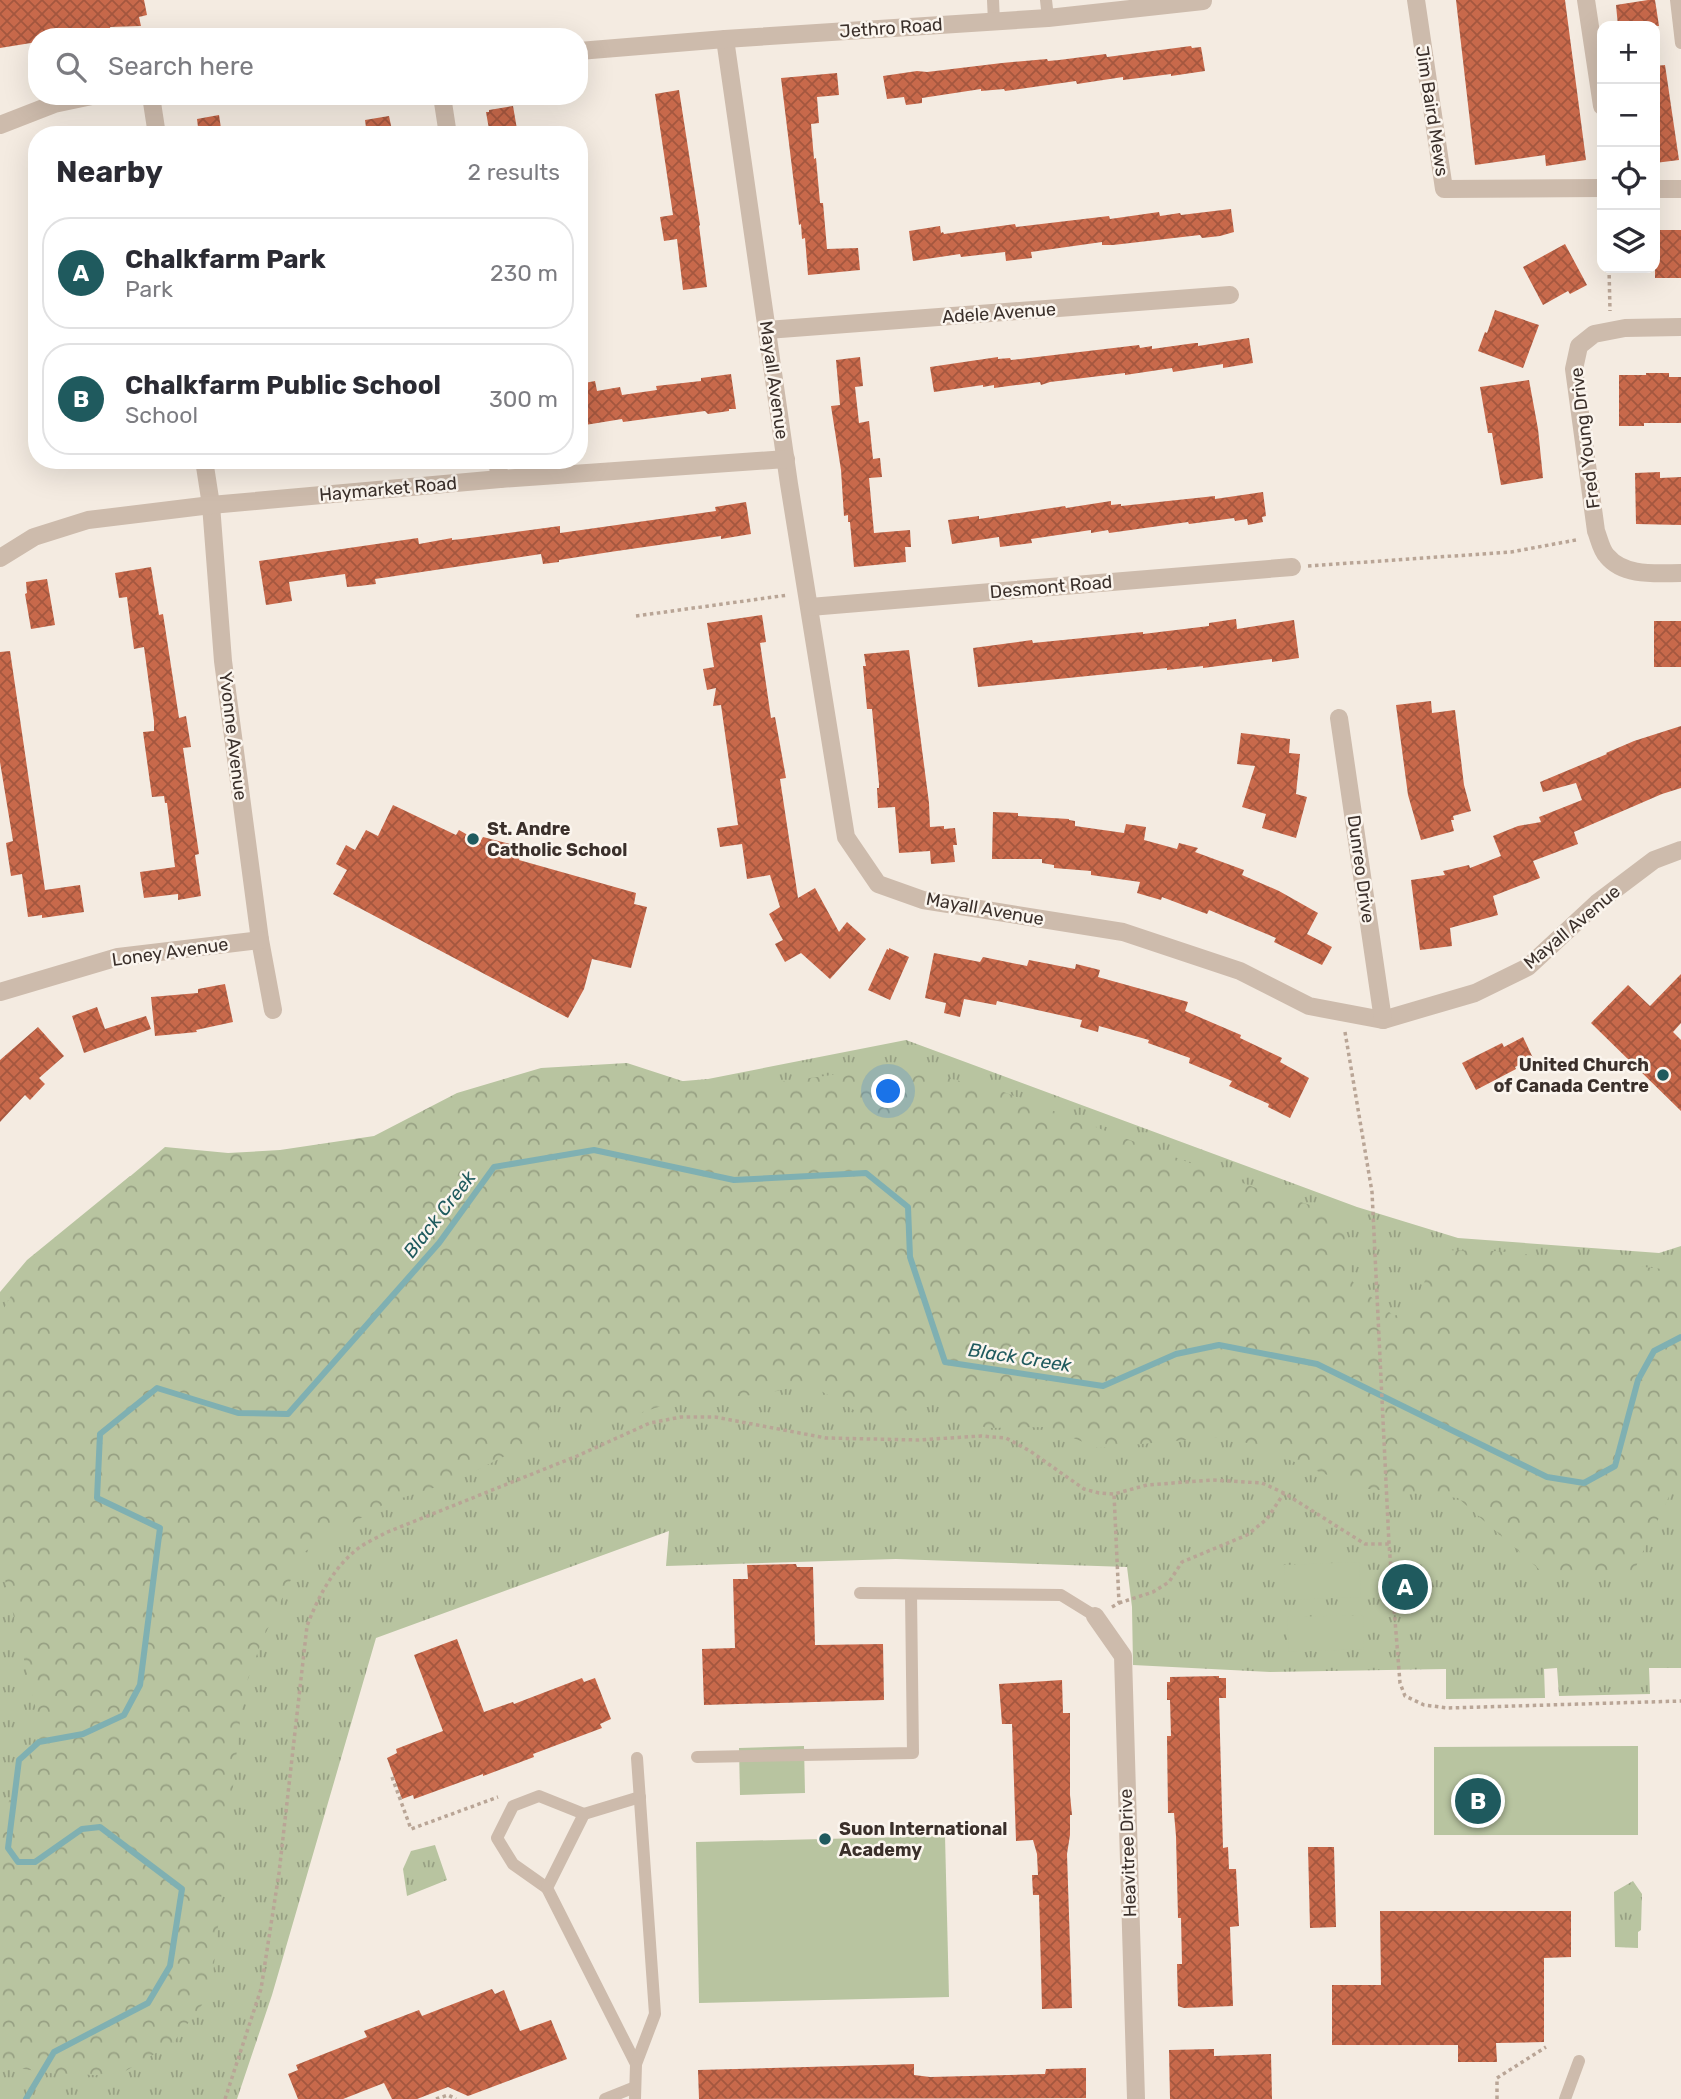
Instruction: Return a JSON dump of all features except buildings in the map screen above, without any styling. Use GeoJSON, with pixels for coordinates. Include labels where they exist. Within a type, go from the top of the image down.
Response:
{"type":"FeatureCollection","features":[{"type":"Feature","properties":{"kind":"street","name":"Jim Baird Mews"},"geometry":{"type":"LineString","coordinates":[[1416,0],[1444,189],[1597,188]]}},
{"type":"Feature","properties":{"kind":"street"},"geometry":{"type":"LineString","coordinates":[[1586,0],[1599,84]]}},
{"type":"Feature","properties":{"kind":"street","name":"Jethro Road"},"geometry":{"type":"LineString","coordinates":[[588,50],[994,22],[1047,9],[1203,1]]}},
{"type":"Feature","properties":{"kind":"street","name":"Mayall Avenue"},"geometry":{"type":"LineString","coordinates":[[725,39],[786,459],[846,837],[878,884],[923,900],[1124,932],[1240,971],[1309,1006],[1383,1020],[1475,993],[1528,967],[1597,903],[1654,860],[1681,850]]}},
{"type":"Feature","properties":{"kind":"street"},"geometry":{"type":"LineString","coordinates":[[0,125],[51,105]]}},
{"type":"Feature","properties":{"kind":"street"},"geometry":{"type":"LineString","coordinates":[[152,105],[156,126]]}},
{"type":"Feature","properties":{"kind":"street"},"geometry":{"type":"LineString","coordinates":[[443,105],[447,126]]}},
{"type":"Feature","properties":{"kind":"street"},"geometry":{"type":"LineString","coordinates":[[1660,189],[1681,189]]}},
{"type":"Feature","properties":{"kind":"street","name":"Adele Avenue"},"geometry":{"type":"LineString","coordinates":[[767,330],[1230,295]]}},
{"type":"Feature","properties":{"kind":"street","name":"Fred Young Drive"},"geometry":{"type":"LineString","coordinates":[[1606,556],[1596,531],[1574,369],[1578,346],[1594,334],[1625,328],[1681,327]]}},
{"type":"Feature","properties":{"kind":"street","name":"Haymarket Road"},"geometry":{"type":"LineString","coordinates":[[0,558],[34,537],[88,520],[211,505],[500,479],[786,459]]}},
{"type":"Feature","properties":{"kind":"street","name":"Yvonne Avenue"},"geometry":{"type":"LineString","coordinates":[[205,469],[211,505],[223,661],[260,940],[273,1010]]}},
{"type":"Feature","properties":{"kind":"street"},"geometry":{"type":"LineString","coordinates":[[498,469],[500,479]]}},
{"type":"Feature","properties":{"kind":"street"},"geometry":{"type":"LineString","coordinates":[[1606,556],[1621,568],[1651,573],[1681,573]]}},
{"type":"Feature","properties":{"kind":"street","name":"Desmont Road"},"geometry":{"type":"LineString","coordinates":[[809,600],[1292,567]]}},
{"type":"Feature","properties":{"kind":"street","name":"Dunreo Drive"},"geometry":{"type":"LineString","coordinates":[[1339,718],[1383,1020]]}},
{"type":"Feature","properties":{"kind":"street","name":"Loney Avenue"},"geometry":{"type":"LineString","coordinates":[[0,992],[118,957],[260,940]]}},
{"type":"Feature","properties":{"kind":"street","name":"Heavitree Drive"},"geometry":{"type":"LineString","coordinates":[[1095,1616],[1123,1656],[1136,2099]]}},
{"type":"Feature","properties":{"kind":"lane"},"geometry":{"type":"LineString","coordinates":[[993,0],[994,22]]}},
{"type":"Feature","properties":{"kind":"lane"},"geometry":{"type":"LineString","coordinates":[[1676,0],[1681,43]]}},
{"type":"Feature","properties":{"kind":"lane"},"geometry":{"type":"LineString","coordinates":[[860,1593],[1061,1595],[1095,1616]]}},
{"type":"Feature","properties":{"kind":"lane"},"geometry":{"type":"LineString","coordinates":[[697,1757],[913,1753],[911,1594]]}},
{"type":"Feature","properties":{"kind":"lane"},"geometry":{"type":"LineString","coordinates":[[606,2099],[635,2093],[636,2064],[655,2014],[637,1758]]}},
{"type":"Feature","properties":{"kind":"lane"},"geometry":{"type":"LineString","coordinates":[[636,2064],[547,1888],[513,1864],[497,1838],[513,1806],[539,1796],[583,1814],[640,1797]]}},
{"type":"Feature","properties":{"kind":"lane"},"geometry":{"type":"LineString","coordinates":[[547,1888],[583,1814]]}},
{"type":"Feature","properties":{"kind":"lane"},"geometry":{"type":"LineString","coordinates":[[1565,2099],[1579,2061]]}},
{"type":"Feature","properties":{"kind":"path"},"geometry":{"type":"LineString","coordinates":[[1609,273],[1610,331]]}},
{"type":"Feature","properties":{"kind":"path"},"geometry":{"type":"LineString","coordinates":[[1292,567],[1511,552],[1576,540],[1606,556]]}},
{"type":"Feature","properties":{"kind":"path"},"geometry":{"type":"LineString","coordinates":[[636,616],[809,600]]}},
{"type":"Feature","properties":{"kind":"path"},"geometry":{"type":"LineString","coordinates":[[1341,1012],[1372,1192],[1389,1544],[1400,1683],[1405,1696],[1424,1706],[1448,1708],[1681,1701]]}},
{"type":"Feature","properties":{"kind":"path"},"geometry":{"type":"LineString","coordinates":[[225,2099],[261,1989],[279,1873],[307,1626],[316,1601],[334,1573],[359,1548],[385,1534],[577,1456],[650,1423],[681,1417],[715,1417],[826,1438],[1006,1438],[1030,1451],[1084,1489],[1099,1493],[1114,1494],[1147,1485],[1212,1480],[1262,1483],[1284,1493],[1365,1544],[1389,1544]]}},
{"type":"Feature","properties":{"kind":"path"},"geometry":{"type":"LineString","coordinates":[[1095,1616],[1119,1603],[1153,1592],[1168,1582],[1182,1562],[1247,1535],[1267,1519],[1284,1493]]}},
{"type":"Feature","properties":{"kind":"path"},"geometry":{"type":"LineString","coordinates":[[1114,1494],[1119,1603]]}},
{"type":"Feature","properties":{"kind":"path"},"geometry":{"type":"LineString","coordinates":[[392,1777],[411,1829],[503,1796],[513,1806]]}},
{"type":"Feature","properties":{"kind":"path"},"geometry":{"type":"LineString","coordinates":[[1497,2099],[1497,2078],[1546,2047]]}},
{"type":"Feature","properties":{"kind":"path"},"geometry":{"type":"LineString","coordinates":[[436,2099],[447,2095],[456,2099]]}},
{"type":"Feature","properties":{"kind":"green space"},"geometry":{"type":"Polygon","coordinates":[[[906,1040],[1357,1207],[1458,1238],[1659,1253],[1681,1246],[1681,1668],[1649,1668],[1650,1694],[1559,1696],[1557,1668],[1544,1669],[1545,1698],[1446,1699],[1446,1669],[1270,1672],[1133,1665],[1132,1607],[1127,1567],[896,1559],[666,1566],[669,1531],[376,1638],[272,1995],[237,2099],[0,2099],[0,1292],[27,1260],[130,1176],[325,1174],[503,1096],[708,1079],[906,1040]]]}},
{"type":"Feature","properties":{"kind":"green space"},"geometry":{"type":"Polygon","coordinates":[[[627,1063],[713,1091],[898,1066],[1001,1091],[1256,1188],[1342,1215],[1353,1282],[1394,1316],[1415,1308],[1436,1250],[1497,1251],[1681,1271],[1681,1471],[1631,1577],[1549,1578],[1458,1498],[1360,1488],[1229,1436],[1098,1448],[1046,1427],[986,1428],[934,1403],[871,1420],[809,1384],[763,1394],[675,1402],[610,1422],[552,1404],[531,1443],[455,1481],[386,1503],[304,1552],[261,1643],[243,1693],[211,1993],[173,2043],[117,2076],[48,2073],[0,2065],[0,1821],[41,1730],[0,1559],[0,1315],[32,1259],[165,1147],[228,1153],[280,1150],[374,1136],[457,1093],[541,1068],[627,1063]]]}},
{"type":"Feature","properties":{"kind":"green space"},"geometry":{"type":"Polygon","coordinates":[[[1359,1562],[1361,1597],[1285,1600],[1284,1565],[1359,1562]]]}},
{"type":"Feature","properties":{"kind":"green space"},"geometry":{"type":"Polygon","coordinates":[[[1363,1615],[1364,1649],[1289,1652],[1287,1617],[1363,1615]]]}},
{"type":"Feature","properties":{"kind":"green space"},"geometry":{"type":"Polygon","coordinates":[[[804,1746],[805,1793],[740,1795],[739,1748],[804,1746]]]}},
{"type":"Feature","properties":{"kind":"green space"},"geometry":{"type":"Polygon","coordinates":[[[1638,1746],[1638,1835],[1434,1835],[1434,1747],[1638,1746]]]}},
{"type":"Feature","properties":{"kind":"green space"},"geometry":{"type":"Polygon","coordinates":[[[945,1836],[949,1997],[699,2003],[696,1842],[945,1836]]]}},
{"type":"Feature","properties":{"kind":"green space"},"geometry":{"type":"Polygon","coordinates":[[[435,1845],[447,1880],[407,1896],[403,1869],[411,1851],[435,1845]]]}},
{"type":"Feature","properties":{"kind":"green space"},"geometry":{"type":"Polygon","coordinates":[[[1633,1881],[1642,1894],[1638,1948],[1615,1947],[1614,1892],[1633,1881]]]}},
{"type":"Feature","properties":{"kind":"waterway","name":"Black Creek"},"geometry":{"type":"LineString","coordinates":[[26,2099],[54,2052],[148,2003],[170,1966],[182,1889],[100,1827],[82,1829],[35,1862],[18,1862],[8,1848],[19,1760],[39,1742],[83,1734],[124,1715],[140,1685],[160,1528],[97,1498],[100,1434],[157,1388],[238,1413],[288,1414],[439,1243],[494,1167],[594,1150],[734,1180],[866,1173],[908,1207],[910,1257],[945,1362],[1103,1386],[1176,1354],[1219,1345],[1317,1364],[1547,1477],[1584,1483],[1615,1466],[1638,1380],[1654,1351],[1681,1337]]}},
{"type":"Feature","properties":{"kind":"place","name":"St. Andre Catholic School"},"geometry":{"type":"Point","coordinates":[473,839]}},
{"type":"Feature","properties":{"kind":"place","name":"United Church of Canada Centre"},"geometry":{"type":"Point","coordinates":[1663,1075]}},
{"type":"Feature","properties":{"kind":"place","name":"Chalkfarm Park"},"geometry":{"type":"Point","coordinates":[1405,1587]}},
{"type":"Feature","properties":{"kind":"place","name":"Chalkfarm Public School"},"geometry":{"type":"Point","coordinates":[1478,1801]}},
{"type":"Feature","properties":{"kind":"place","name":"Suon International Academy"},"geometry":{"type":"Point","coordinates":[825,1839]}}]}
